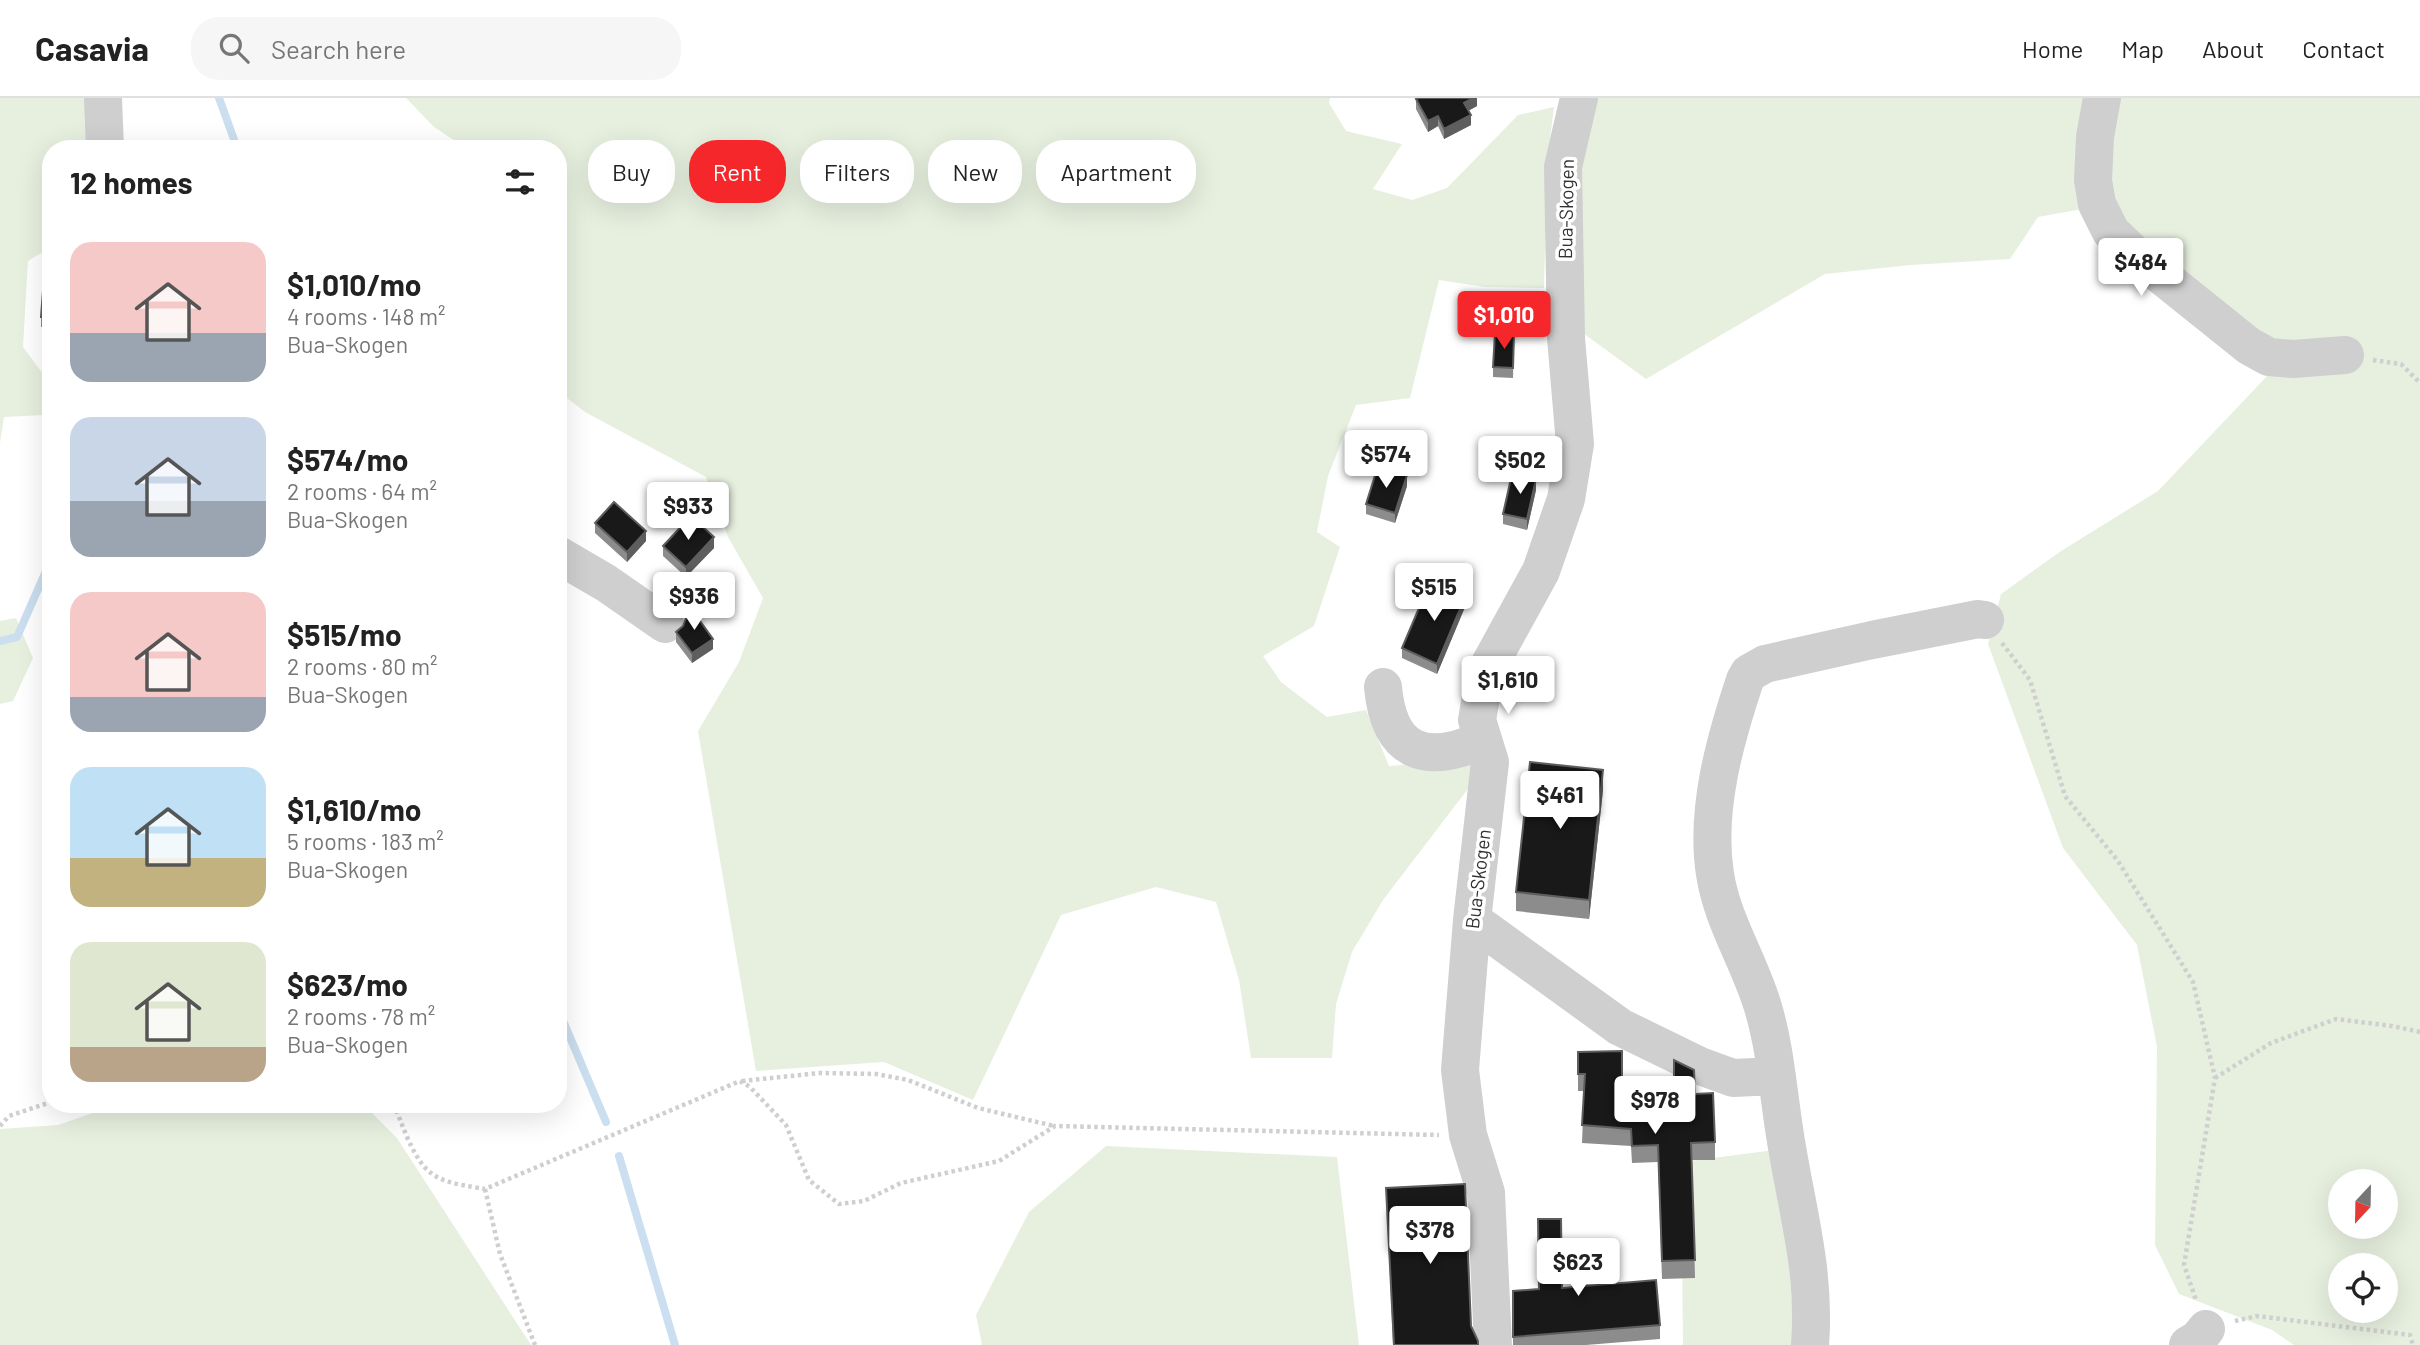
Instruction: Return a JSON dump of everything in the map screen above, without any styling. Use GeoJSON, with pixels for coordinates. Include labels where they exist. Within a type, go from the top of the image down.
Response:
{"type":"FeatureCollection","features":[{"type":"Feature","properties":{"kind":"street"},"geometry":{"type":"LineString","coordinates":[[103,98],[105,140]]}},
{"type":"Feature","properties":{"kind":"street","name":"Bua-Skogen"},"geometry":{"type":"LineString","coordinates":[[1493,1345],[1486,1193],[1468,1135],[1460,1070],[1472,920],[1490,762],[1477,720],[1485,673],[1541,571],[1566,499],[1575,444],[1566,338],[1563,167],[1579,98]]}},
{"type":"Feature","properties":{"kind":"street"},"geometry":{"type":"LineString","coordinates":[[2102,98],[2095,136],[2093,180],[2097,204],[2111,232],[2133,253],[2249,346],[2269,357],[2292,359],[2345,355]]}},
{"type":"Feature","properties":{"kind":"street"},"geometry":{"type":"LineString","coordinates":[[567,560],[606,583],[665,624]]}},
{"type":"Feature","properties":{"kind":"street"},"geometry":{"type":"LineString","coordinates":[[1810,1345],[1812,1283],[1771,1042],[1762,1003],[1735,942],[1715,873],[1713,847],[1719,780],[1736,707],[1749,673],[1765,664],[1872,640],[1985,620]]}},
{"type":"Feature","properties":{"kind":"street"},"geometry":{"type":"LineString","coordinates":[[1383,687],[1385,711],[1391,725],[1404,742],[1424,751],[1438,753],[1462,749],[1483,740]]}},
{"type":"Feature","properties":{"kind":"street"},"geometry":{"type":"LineString","coordinates":[[1472,920],[1620,1027],[1700,1066],[1733,1078],[1776,1076]]}},
{"type":"Feature","properties":{"kind":"path"},"geometry":{"type":"LineString","coordinates":[[2345,355],[2400,364],[2420,383]]}},
{"type":"Feature","properties":{"kind":"path"},"geometry":{"type":"LineString","coordinates":[[1985,620],[2030,680],[2065,796],[2118,861],[2193,982],[2215,1078],[2184,1265],[2197,1337],[2257,1316],[2410,1335],[2413,1345]]}},
{"type":"Feature","properties":{"kind":"path"},"geometry":{"type":"LineString","coordinates":[[2215,1078],[2271,1043],[2336,1019],[2420,1032]]}},
{"type":"Feature","properties":{"kind":"path"},"geometry":{"type":"LineString","coordinates":[[398,1113],[415,1152],[431,1173],[455,1183],[485,1189],[740,1081],[820,1073],[876,1074],[908,1080],[978,1108],[1055,1126],[1468,1135]]}},
{"type":"Feature","properties":{"kind":"path"},"geometry":{"type":"LineString","coordinates":[[740,1081],[750,1087],[786,1125],[809,1180],[839,1204],[864,1201],[901,1183],[999,1161],[1055,1126]]}},
{"type":"Feature","properties":{"kind":"path"},"geometry":{"type":"LineString","coordinates":[[0,1126],[9,1116],[42,1104]]}},
{"type":"Feature","properties":{"kind":"path"},"geometry":{"type":"LineString","coordinates":[[485,1189],[500,1254],[535,1345]]}},
{"type":"Feature","properties":{"kind":"green space"},"geometry":{"type":"Polygon","coordinates":[[[0,98],[92,98],[92,140],[42,140],[42,252],[28,261],[23,347],[42,373],[42,415],[4,417],[0,443],[0,98]]]}},
{"type":"Feature","properties":{"kind":"green space"},"geometry":{"type":"Polygon","coordinates":[[[406,98],[1330,98],[1329,103],[1346,131],[1402,144],[1373,189],[1412,200],[1447,188],[1518,115],[1554,107],[1547,162],[1544,288],[1485,287],[1439,280],[1410,398],[1356,405],[1328,476],[1317,532],[1340,547],[1314,626],[1263,656],[1281,682],[1327,717],[1366,710],[1389,766],[1437,762],[1472,755],[1477,777],[1383,900],[1352,952],[1336,1004],[1332,1058],[1251,1058],[1239,980],[1216,902],[1156,887],[1061,915],[973,1100],[884,1062],[756,1071],[698,731],[739,662],[763,598],[728,537],[706,477],[585,412],[567,398],[567,140],[454,140],[434,127],[406,98]]]}},
{"type":"Feature","properties":{"kind":"green space"},"geometry":{"type":"Polygon","coordinates":[[[1590,98],[2420,98],[2420,1345],[2294,1345],[2272,1330],[2179,1294],[2155,1245],[2157,1047],[2137,945],[2063,848],[1988,644],[2001,594],[2061,551],[2158,491],[2268,375],[2088,208],[2038,217],[2010,259],[1825,274],[1646,379],[1580,331],[1573,227],[1590,98]]]}},
{"type":"Feature","properties":{"kind":"green space"},"geometry":{"type":"Polygon","coordinates":[[[16,618],[33,658],[13,701],[0,704],[0,621],[16,618]]]}},
{"type":"Feature","properties":{"kind":"green space"},"geometry":{"type":"Polygon","coordinates":[[[93,1113],[372,1113],[397,1138],[531,1345],[0,1345],[0,1129],[58,1125],[93,1113]]]}},
{"type":"Feature","properties":{"kind":"green space"},"geometry":{"type":"Polygon","coordinates":[[[1106,1146],[1337,1157],[1359,1345],[982,1345],[976,1315],[1029,1212],[1106,1146]]]}},
{"type":"Feature","properties":{"kind":"green space"},"geometry":{"type":"Polygon","coordinates":[[[1775,1150],[1780,1170],[1796,1345],[1683,1345],[1681,1162],[1775,1150]]]}},
{"type":"Feature","properties":{"kind":"building"},"geometry":{"type":"Polygon","coordinates":[[[1473,98],[1464,103],[1471,115],[1444,129],[1438,116],[1428,121],[1416,99],[1473,98]]]}},
{"type":"Feature","properties":{"kind":"building"},"geometry":{"type":"Polygon","coordinates":[[[1495,333],[1514,334],[1513,368],[1493,367],[1495,333]]]}},
{"type":"Feature","properties":{"kind":"building"},"geometry":{"type":"Polygon","coordinates":[[[1378,466],[1407,475],[1395,513],[1366,504],[1378,466]]]}},
{"type":"Feature","properties":{"kind":"building"},"geometry":{"type":"Polygon","coordinates":[[[1512,474],[1536,479],[1527,519],[1503,514],[1512,474]]]}},
{"type":"Feature","properties":{"kind":"building"},"geometry":{"type":"Polygon","coordinates":[[[614,502],[646,531],[627,552],[595,523],[614,502]]]}},
{"type":"Feature","properties":{"kind":"building"},"geometry":{"type":"Polygon","coordinates":[[[691,516],[714,537],[686,567],[663,546],[691,516]]]}},
{"type":"Feature","properties":{"kind":"building"},"geometry":{"type":"Polygon","coordinates":[[[1430,582],[1465,597],[1437,664],[1402,648],[1430,582]]]}},
{"type":"Feature","properties":{"kind":"building"},"geometry":{"type":"Polygon","coordinates":[[[690,607],[713,639],[692,653],[676,632],[683,626],[686,610],[690,607]]]}},
{"type":"Feature","properties":{"kind":"building"},"geometry":{"type":"Polygon","coordinates":[[[1530,762],[1603,770],[1589,900],[1516,892],[1530,762]]]}},
{"type":"Feature","properties":{"kind":"building"},"geometry":{"type":"Polygon","coordinates":[[[1622,1051],[1622,1081],[1628,1082],[1628,1096],[1674,1095],[1674,1060],[1694,1070],[1695,1094],[1713,1093],[1715,1142],[1691,1143],[1695,1260],[1662,1261],[1658,1145],[1632,1146],[1631,1129],[1582,1125],[1585,1074],[1578,1074],[1578,1052],[1622,1051]]]}},
{"type":"Feature","properties":{"kind":"building"},"geometry":{"type":"Polygon","coordinates":[[[1465,1184],[1471,1326],[1478,1345],[1394,1345],[1386,1188],[1465,1184]]]}},
{"type":"Feature","properties":{"kind":"building"},"geometry":{"type":"Polygon","coordinates":[[[1538,1219],[1561,1219],[1562,1288],[1656,1280],[1660,1325],[1513,1337],[1513,1291],[1539,1289],[1538,1219]]]}},
{"type":"Feature","properties":{"kind":"waterway"},"geometry":{"type":"LineString","coordinates":[[219,98],[234,140]]}},
{"type":"Feature","properties":{"kind":"waterway"},"geometry":{"type":"LineString","coordinates":[[0,641],[17,637],[42,580]]}},
{"type":"Feature","properties":{"kind":"waterway"},"geometry":{"type":"LineString","coordinates":[[567,1030],[606,1122]]}},
{"type":"Feature","properties":{"kind":"waterway"},"geometry":{"type":"LineString","coordinates":[[619,1156],[675,1345]]}}]}
